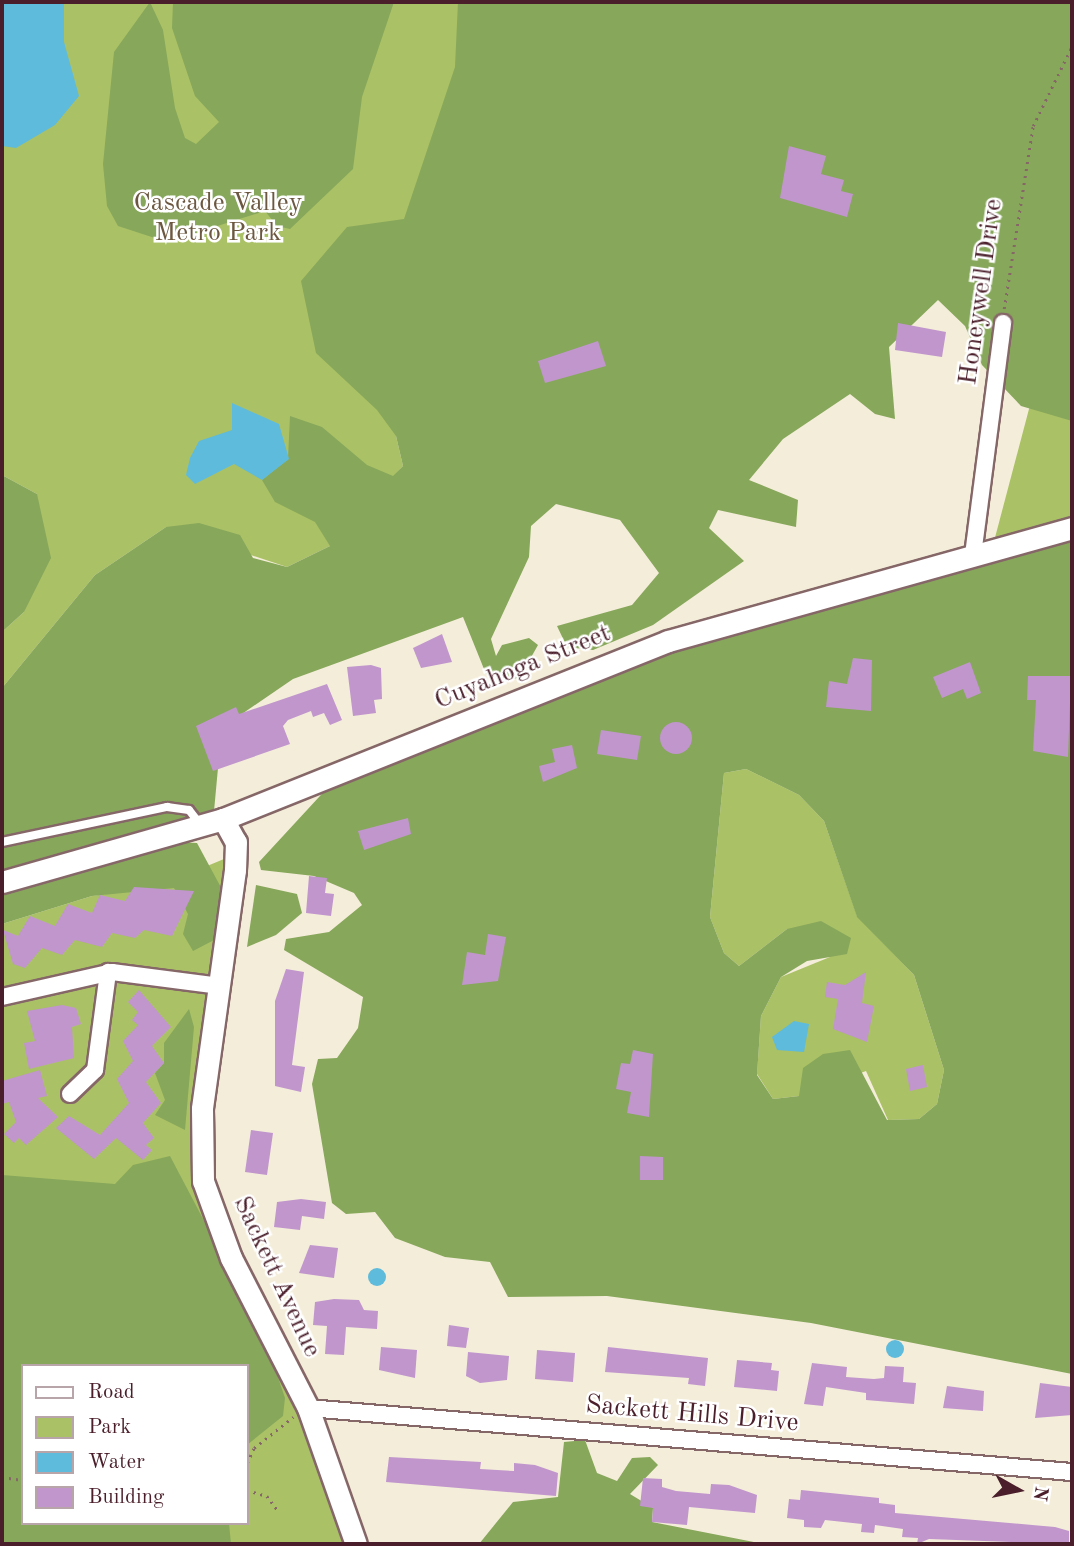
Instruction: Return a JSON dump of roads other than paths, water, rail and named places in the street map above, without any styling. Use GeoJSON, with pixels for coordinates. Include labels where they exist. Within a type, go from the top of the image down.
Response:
{"type":"FeatureCollection","features":[{"type":"Feature","properties":{"kind":"street","name":"Honeywell Drive"},"geometry":{"type":"LineString","coordinates":[[973,555],[1003,323]]}},
{"type":"Feature","properties":{"kind":"street","name":"Cuyahoga Street"},"geometry":{"type":"LineString","coordinates":[[2,882],[223,819],[625,656],[1072,528]]}},
{"type":"Feature","properties":{"kind":"street","name":"Sackett Avenue"},"geometry":{"type":"LineString","coordinates":[[223,819],[236,854],[202,1109],[203,1181],[231,1258],[308,1408],[356,1544]]}},
{"type":"Feature","properties":{"kind":"street"},"geometry":{"type":"LineString","coordinates":[[2,997],[108,972],[137,971],[220,986]]}},
{"type":"Feature","properties":{"kind":"street"},"geometry":{"type":"LineString","coordinates":[[70,1094],[96,1070],[108,972]]}},
{"type":"Feature","properties":{"kind":"street","name":"Sackett Hills Drive"},"geometry":{"type":"LineString","coordinates":[[308,1408],[1072,1472]]}},
{"type":"Feature","properties":{"kind":"lane"},"geometry":{"type":"LineString","coordinates":[[2,842],[167,807],[189,810],[201,825]]}},
{"type":"Feature","properties":{"kind":"water"},"geometry":{"type":"Polygon","coordinates":[[[2,2],[64,2],[64,42],[79,96],[55,125],[16,148],[2,146],[2,2]]]}},
{"type":"Feature","properties":{"kind":"water"},"geometry":{"type":"Polygon","coordinates":[[[232,403],[279,424],[289,459],[262,480],[234,464],[195,484],[186,475],[190,458],[199,441],[232,430],[232,403]]]}},
{"type":"Feature","properties":{"kind":"water"},"geometry":{"type":"Polygon","coordinates":[[[794,1021],[809,1024],[804,1052],[777,1050],[772,1037],[794,1021]]]}},
{"type":"Feature","properties":{"kind":"water"},"geometry":{"type":"Polygon","coordinates":[[[377,1268],[383,1271],[386,1277],[383,1283],[377,1286],[371,1283],[368,1277],[371,1271],[377,1268]]]}},
{"type":"Feature","properties":{"kind":"water"},"geometry":{"type":"Polygon","coordinates":[[[895,1340],[901,1343],[904,1349],[901,1355],[895,1358],[889,1355],[886,1349],[889,1343],[895,1340]]]}},
{"type":"Feature","properties":{"kind":"park label","name":"Cascade Valley Metro Park"},"geometry":{"type":"Point","coordinates":[218,218]}}]}
